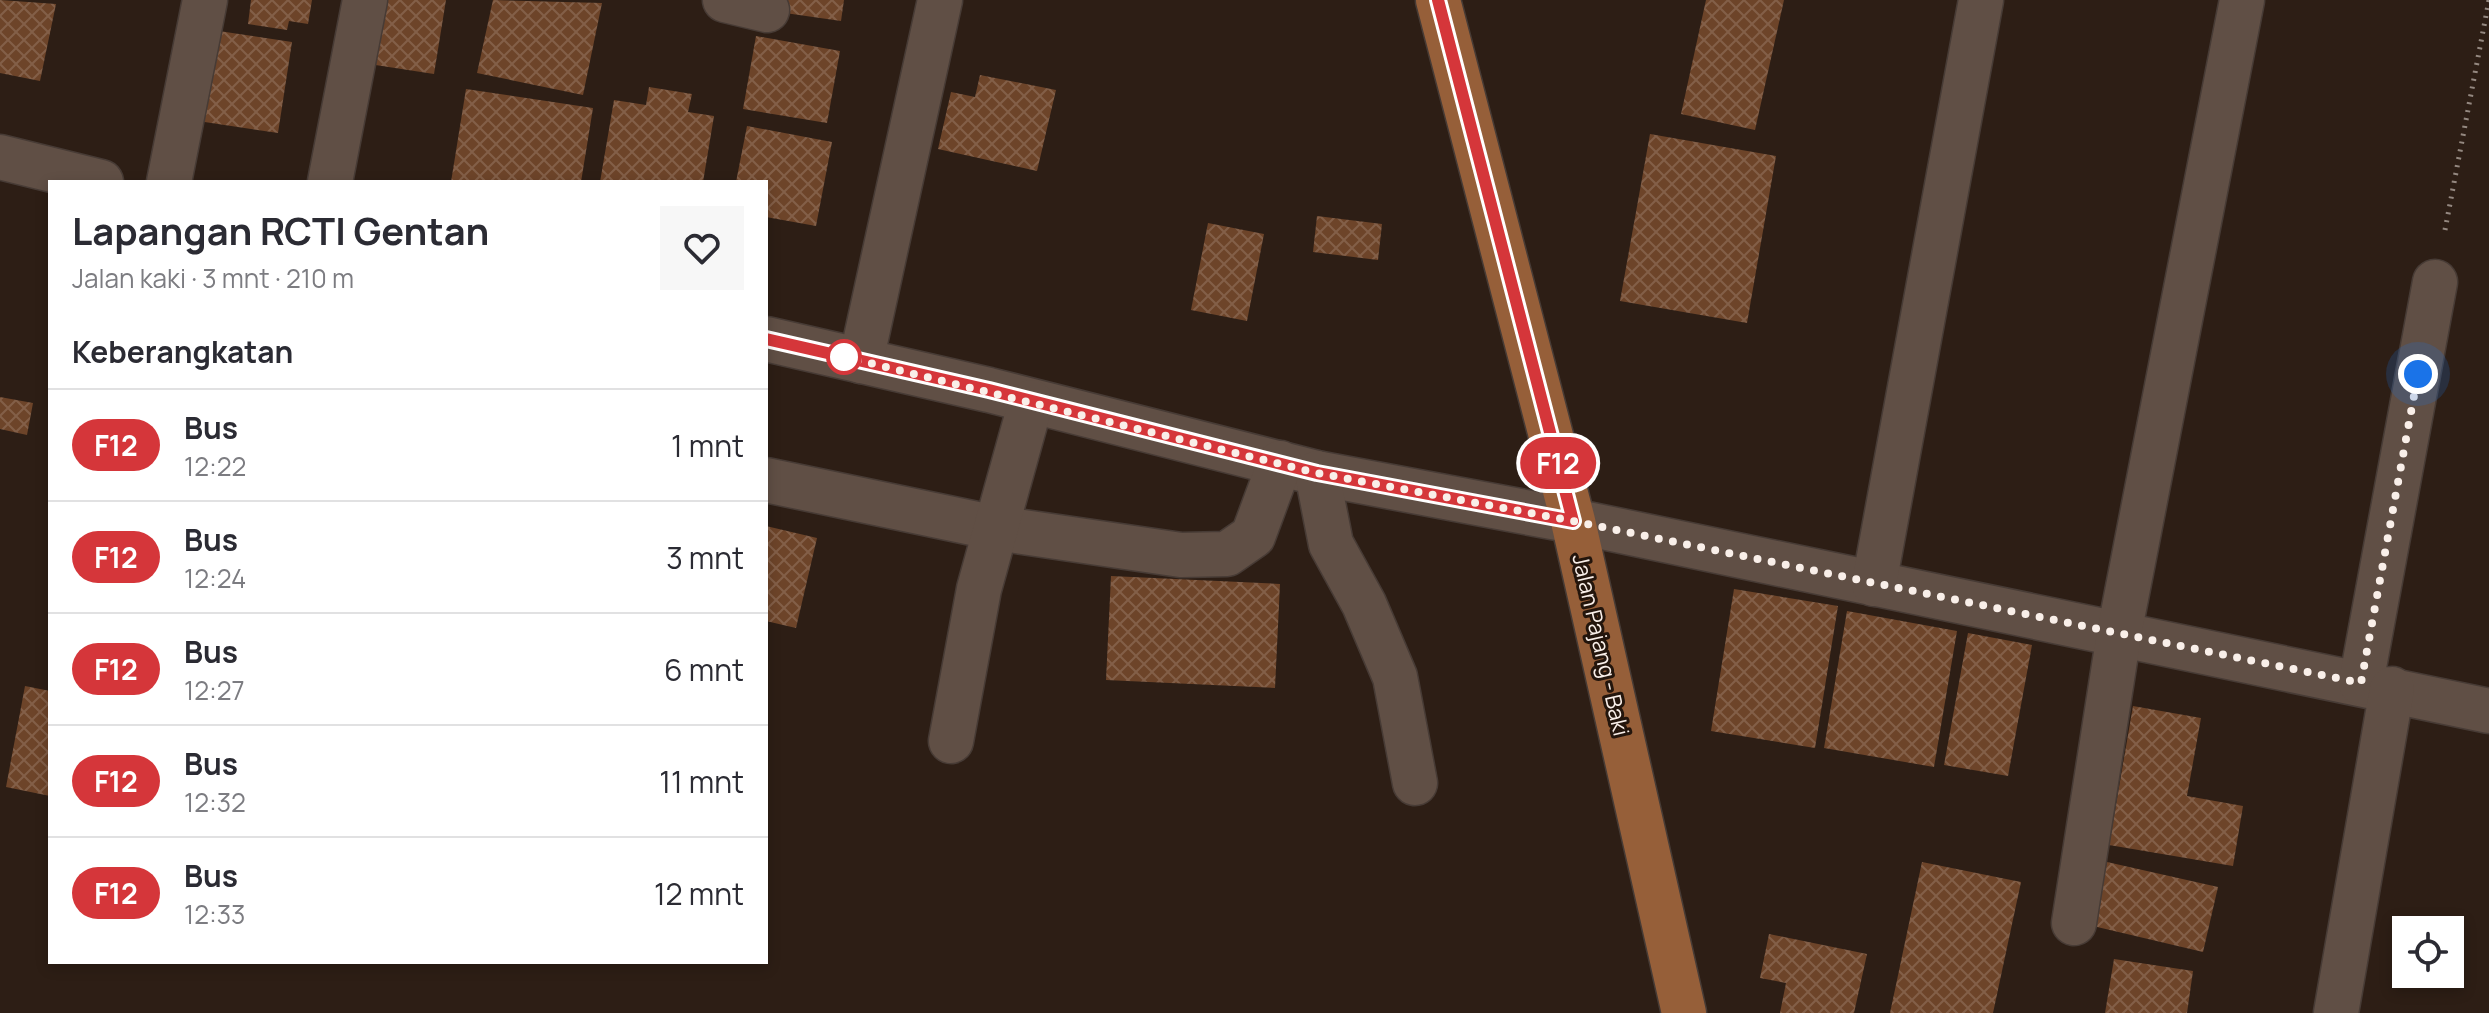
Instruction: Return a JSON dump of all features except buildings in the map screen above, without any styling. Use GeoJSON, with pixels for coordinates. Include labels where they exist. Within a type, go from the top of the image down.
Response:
{"type":"FeatureCollection","features":[{"type":"Feature","properties":{"kind":"main road","name":"Jalan Pajang - Baki"},"geometry":{"type":"LineString","coordinates":[[1438,0],[1573,521],[1684,1013]]}},
{"type":"Feature","properties":{"kind":"street"},"geometry":{"type":"LineString","coordinates":[[169,180],[205,0]]}},
{"type":"Feature","properties":{"kind":"street"},"geometry":{"type":"LineString","coordinates":[[330,180],[365,0]]}},
{"type":"Feature","properties":{"kind":"street"},"geometry":{"type":"LineString","coordinates":[[725,0],[767,10]]}},
{"type":"Feature","properties":{"kind":"street"},"geometry":{"type":"LineString","coordinates":[[861,361],[940,0]]}},
{"type":"Feature","properties":{"kind":"street"},"geometry":{"type":"LineString","coordinates":[[1874,584],[1981,0]]}},
{"type":"Feature","properties":{"kind":"street"},"geometry":{"type":"LineString","coordinates":[[2074,923],[2119,634],[2242,0]]}},
{"type":"Feature","properties":{"kind":"street"},"geometry":{"type":"LineString","coordinates":[[0,157],[93,180]]}},
{"type":"Feature","properties":{"kind":"street"},"geometry":{"type":"LineString","coordinates":[[2336,1013],[2376,686],[2435,282]]}},
{"type":"Feature","properties":{"kind":"street"},"geometry":{"type":"LineString","coordinates":[[768,339],[1298,468],[1573,521],[2489,711]]}},
{"type":"Feature","properties":{"kind":"street"},"geometry":{"type":"LineString","coordinates":[[951,741],[979,589],[1031,402]]}},
{"type":"Feature","properties":{"kind":"street"},"geometry":{"type":"LineString","coordinates":[[768,480],[996,528],[1181,555],[1227,554],[1253,536],[1298,468]]}},
{"type":"Feature","properties":{"kind":"street"},"geometry":{"type":"LineString","coordinates":[[1298,468],[1331,544],[1364,604],[1395,677],[1415,783]]}},
{"type":"Feature","properties":{"kind":"path"},"geometry":{"type":"LineString","coordinates":[[2435,282],[2489,0]]}},
{"type":"Feature","properties":{"kind":"bus line","name":"F12"},"geometry":{"type":"LineString","coordinates":[[768,339],[989,390],[1317,473],[1573,521],[1438,0]]}},
{"type":"Feature","properties":{"kind":"route"},"geometry":{"type":"LineString","coordinates":[[844,357],[837,355],[1317,473],[1573,521],[2361,683],[2418,374]]}}]}
